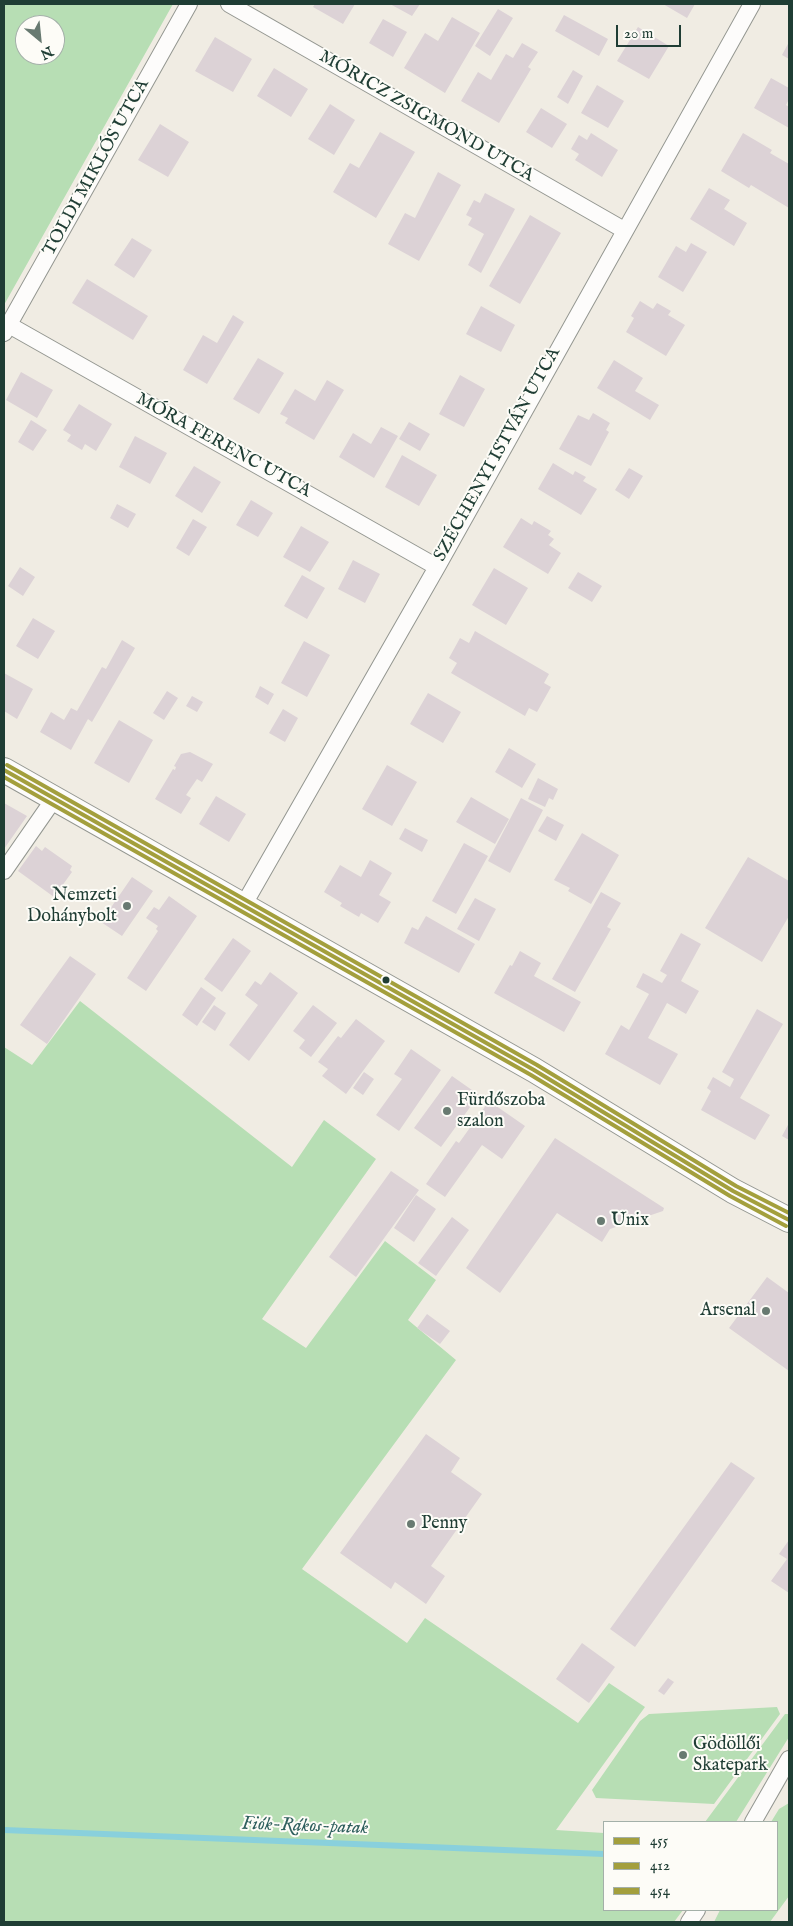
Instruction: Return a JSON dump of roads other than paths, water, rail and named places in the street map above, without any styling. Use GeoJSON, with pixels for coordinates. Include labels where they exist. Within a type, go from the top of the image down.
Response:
{"type":"FeatureCollection","features":[{"type":"Feature","properties":{"kind":"main road"},"geometry":{"type":"LineString","coordinates":[[4,770],[534,1070],[733,1191],[789,1220]]}},
{"type":"Feature","properties":{"kind":"street","name":"TOLDI MIKLÓS UTCA"},"geometry":{"type":"LineString","coordinates":[[6,329],[189,4]]}},
{"type":"Feature","properties":{"kind":"street","name":"MÓRICZ ZSIGMOND UTCA"},"geometry":{"type":"LineString","coordinates":[[229,4],[624,230]]}},
{"type":"Feature","properties":{"kind":"street","name":"SZÉCHENYI ISTVÁN UTCA"},"geometry":{"type":"LineString","coordinates":[[243,906],[752,4]]}},
{"type":"Feature","properties":{"kind":"street","name":"MÓRA FERENC UTCA"},"geometry":{"type":"LineString","coordinates":[[6,329],[436,567]]}},
{"type":"Feature","properties":{"kind":"street"},"geometry":{"type":"LineString","coordinates":[[4,871],[54,799]]}},
{"type":"Feature","properties":{"kind":"street"},"geometry":{"type":"LineString","coordinates":[[754,1821],[787,1765]]}},
{"type":"Feature","properties":{"kind":"street"},"geometry":{"type":"LineString","coordinates":[[689,1922],[696,1911]]}},
{"type":"Feature","properties":{"kind":"waterway","name":"Fiók-Rákos-patak"},"geometry":{"type":"LineString","coordinates":[[4,1830],[603,1854]]}},
{"type":"Feature","properties":{"kind":"place","name":"Nemzeti Dohánybolt"},"geometry":{"type":"Point","coordinates":[127,906]}},
{"type":"Feature","properties":{"kind":"place","name":"Fürdőszoba szalon"},"geometry":{"type":"Point","coordinates":[447,1111]}},
{"type":"Feature","properties":{"kind":"place","name":"Unix"},"geometry":{"type":"Point","coordinates":[601,1221]}},
{"type":"Feature","properties":{"kind":"place","name":"Arsenal"},"geometry":{"type":"Point","coordinates":[766,1311]}},
{"type":"Feature","properties":{"kind":"place","name":"Penny"},"geometry":{"type":"Point","coordinates":[411,1524]}},
{"type":"Feature","properties":{"kind":"place","name":"Gödöllői Skatepark"},"geometry":{"type":"Point","coordinates":[683,1755]}}]}
